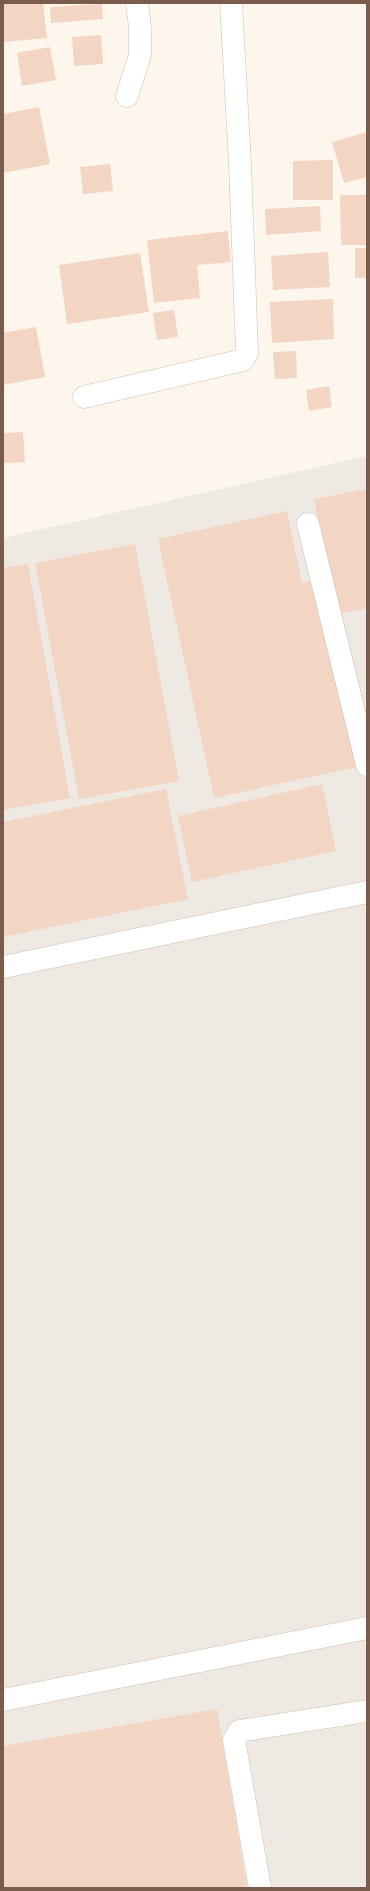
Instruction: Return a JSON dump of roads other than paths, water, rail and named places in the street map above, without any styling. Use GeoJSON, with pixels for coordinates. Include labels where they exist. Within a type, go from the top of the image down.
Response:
{"type":"FeatureCollection","features":[{"type":"Feature","properties":{"kind":"lane"},"geometry":{"type":"LineString","coordinates":[[127,96],[140,55],[140,27],[136,3]]}},
{"type":"Feature","properties":{"kind":"lane"},"geometry":{"type":"LineString","coordinates":[[84,397],[243,360],[247,353],[240,163],[231,3]]}},
{"type":"Feature","properties":{"kind":"lane"},"geometry":{"type":"LineString","coordinates":[[308,524],[367,765]]}},
{"type":"Feature","properties":{"kind":"lane"},"geometry":{"type":"LineString","coordinates":[[3,967],[367,892]]}},
{"type":"Feature","properties":{"kind":"lane"},"geometry":{"type":"LineString","coordinates":[[3,1700],[367,1628]]}},
{"type":"Feature","properties":{"kind":"lane"},"geometry":{"type":"LineString","coordinates":[[260,1888],[234,1740],[239,1731],[367,1711]]}}]}
